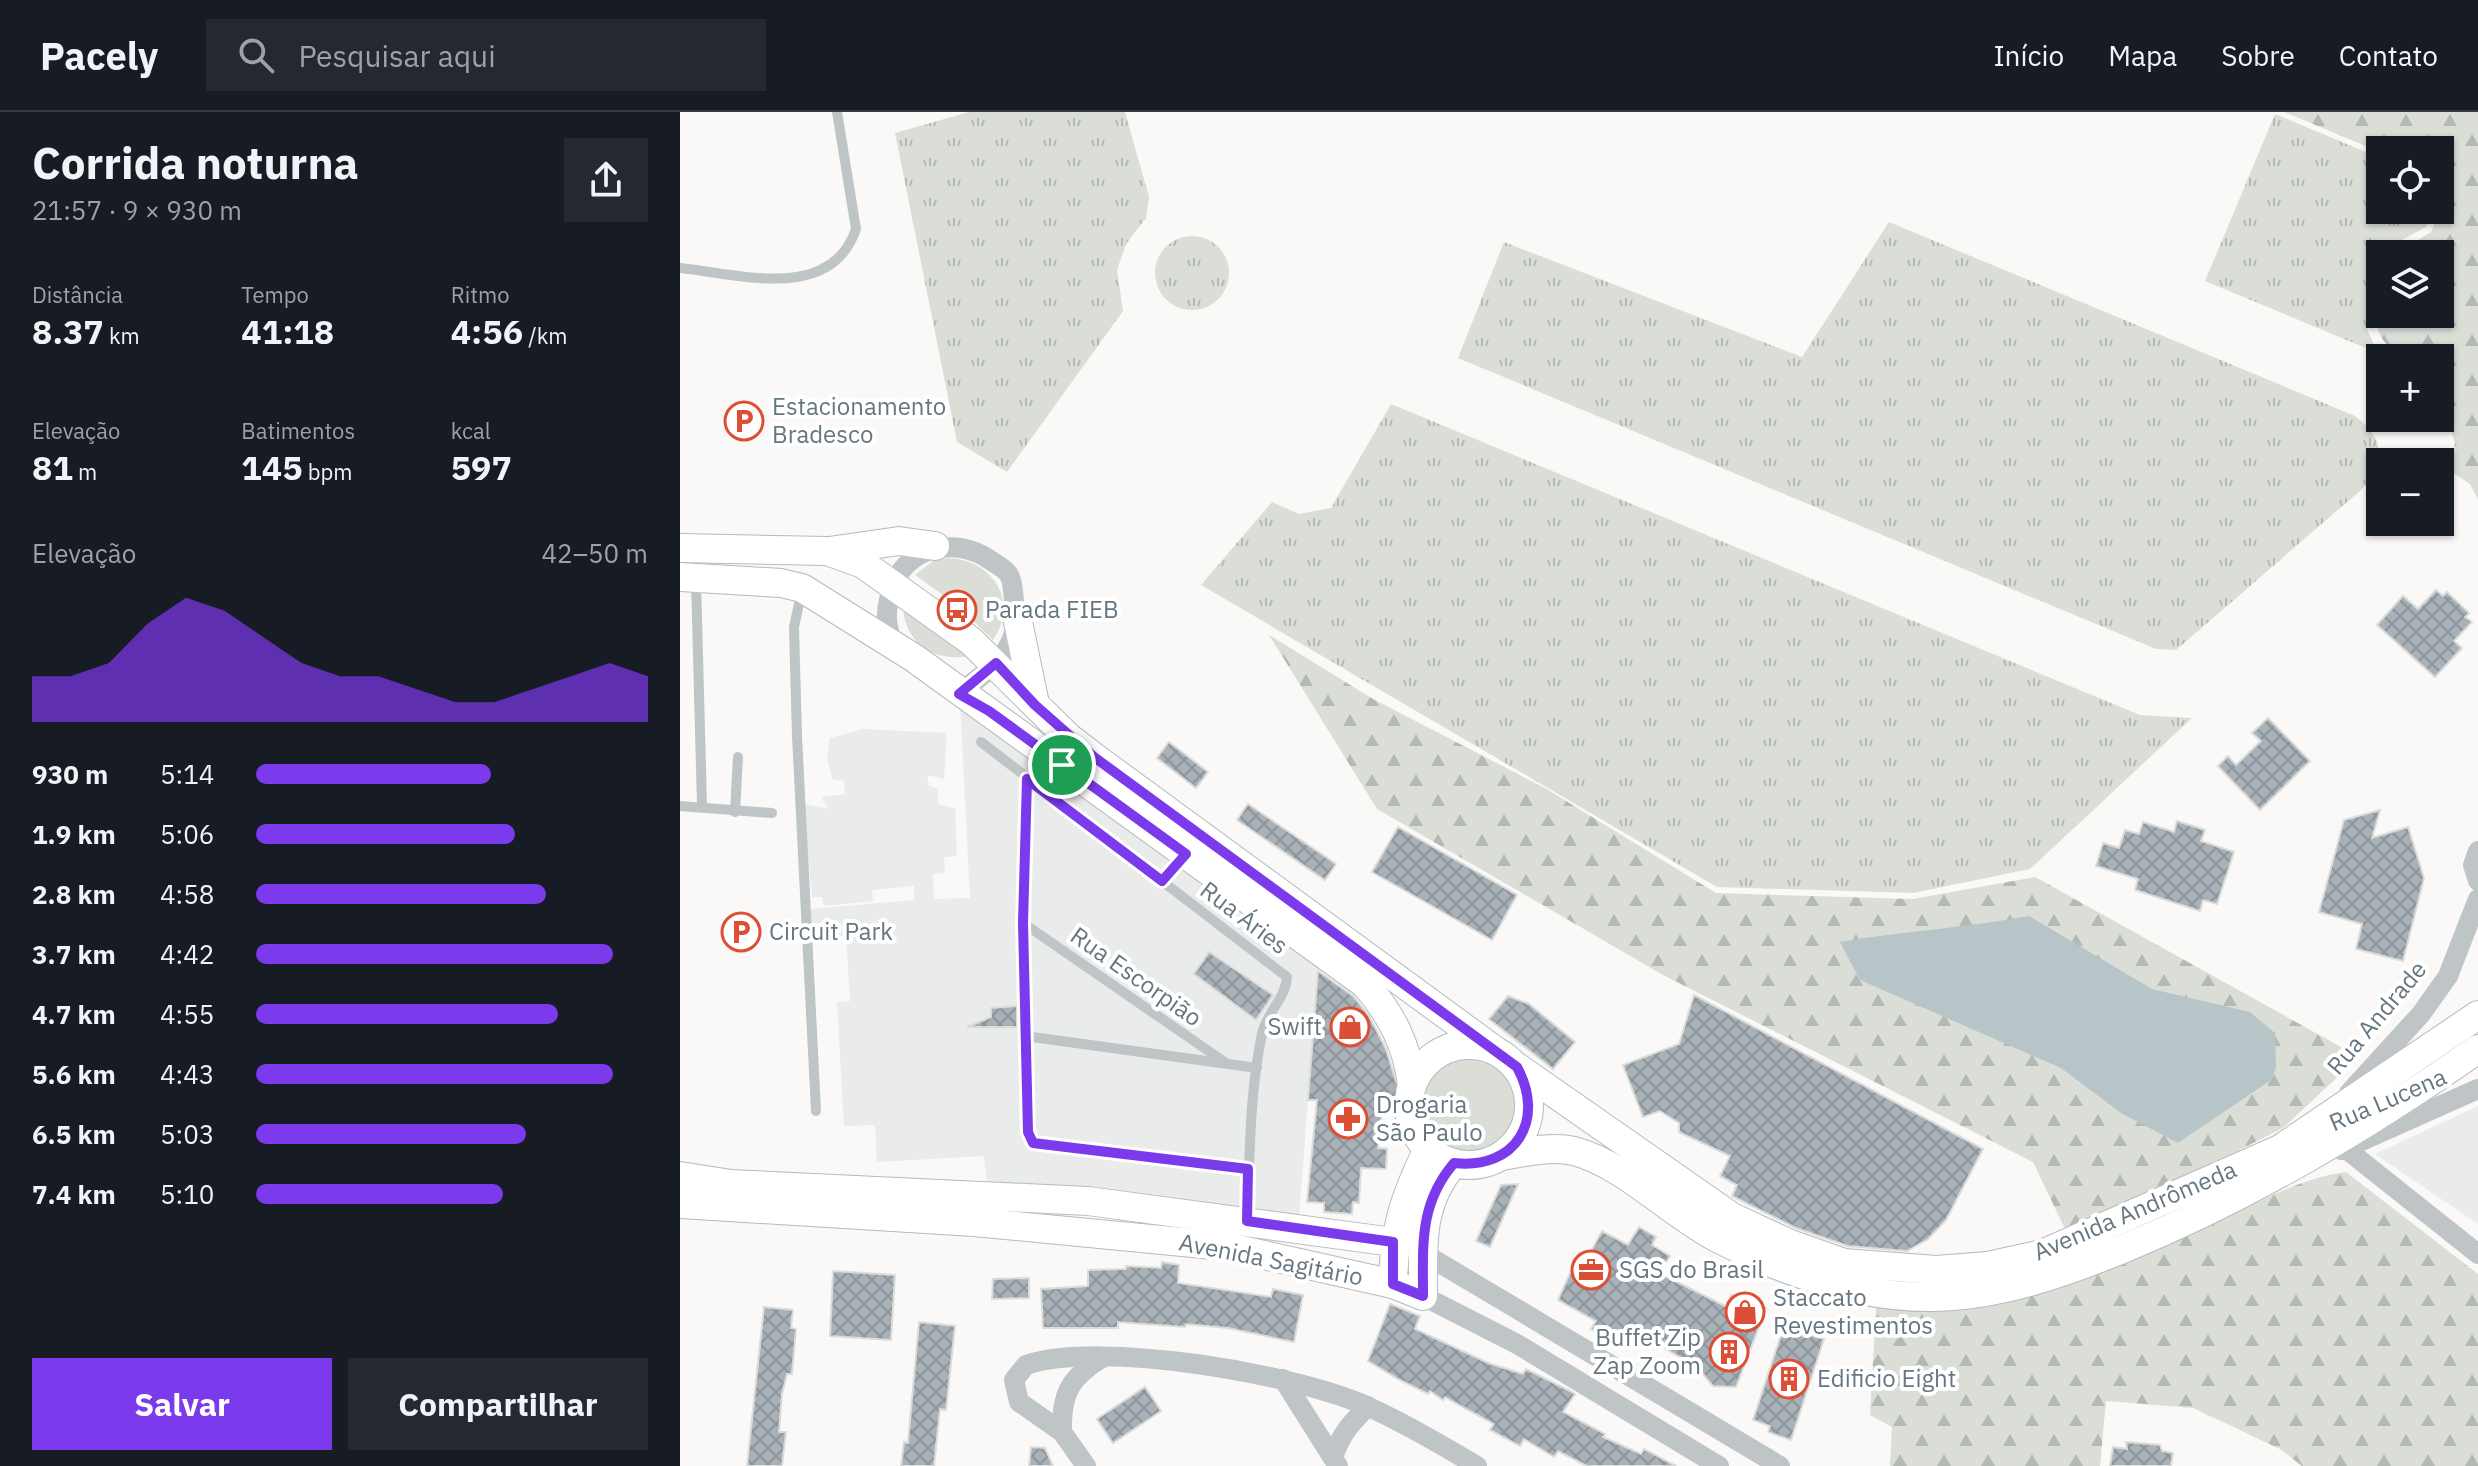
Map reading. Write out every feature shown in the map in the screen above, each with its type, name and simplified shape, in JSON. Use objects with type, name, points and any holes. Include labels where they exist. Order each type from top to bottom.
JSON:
[{"type":"main road","points":[[680,548],[827,551],[899,541],[935,546]]},
{"type":"main road","points":[[688,577],[781,583],[802,588],[895,646],[1365,984],[1391,1014],[1405,1049],[1412,1085],[1409,1112],[1419,1138],[1428,1149],[1454,1163],[1478,1164],[1502,1156],[1517,1142],[1527,1125],[1530,1105],[1527,1085],[1517,1067],[1094,757],[1035,705],[996,663],[893,584],[863,564],[827,551]]},
{"type":"main road","points":[[1017,617],[1035,705]]},
{"type":"main road","name":"Avenida Andrômeda","points":[[1517,1067],[1732,1217],[1790,1244],[1844,1263],[1875,1268],[1936,1270],[1988,1266],[2042,1254],[2280,1149],[2478,1015]]},
{"type":"main road","points":[[1412,1085],[1433,1057],[1448,1048],[1465,1044],[1493,1049]]},
{"type":"main road","name":"Avenida Andrômeda","points":[[1502,1156],[1572,1151],[1615,1171],[1718,1238],[1853,1290],[1933,1297],[1975,1295],[2072,1269],[2221,1206],[2317,1155],[2478,1049]]},
{"type":"main road","points":[[1393,1284],[1393,1242],[1409,1188],[1428,1149]]},
{"type":"main road","points":[[1423,1296],[1425,1210],[1442,1177],[1454,1163]]},
{"type":"main road","name":"Avenida Sagitário","points":[[680,1176],[730,1196],[1224,1246],[1393,1284],[1423,1296]]},
{"type":"main road","name":"Avenida Sagitário","points":[[684,1206],[730,1196],[1088,1201],[1393,1242]]},
{"type":"street","points":[[895,646],[886,617],[893,584],[911,561],[935,546],[962,547],[980,553],[1009,575],[1017,617],[1007,650],[959,694]]},
{"type":"street","points":[[2478,851],[2473,865],[2478,881]]},
{"type":"street","name":"Rua Andrade","points":[[2324,1120],[2421,1014],[2448,976],[2478,899]]},
{"type":"street","name":"Rua Lucena","points":[[2317,1155],[2346,1149],[2478,1089]]},
{"type":"street","points":[[2346,1149],[2478,1254]]},
{"type":"street","points":[[1423,1253],[1780,1466]]},
{"type":"street","name":"Avenida Sagitário","points":[[1423,1296],[1517,1344],[1719,1466]]},
{"type":"street","points":[[1062,1432],[1064,1395],[1071,1380],[1102,1358]]},
{"type":"street","points":[[1086,1466],[1062,1432],[1019,1402],[1014,1380],[1018,1370],[1039,1360],[1142,1358],[1283,1379],[1368,1406],[1477,1466]]},
{"type":"street","points":[[1283,1379],[1336,1462]]},
{"type":"street","points":[[1336,1462],[1339,1440],[1349,1424],[1368,1406]]},
{"type":"lane","points":[[680,268],[790,279],[819,273],[840,259],[850,247],[856,229],[837,112]]},
{"type":"lane","points":[[688,577],[702,806]]},
{"type":"lane","points":[[802,588],[794,627],[816,1111]]},
{"type":"lane","name":"Rua Áries","points":[[981,742],[1287,977],[1284,990],[1263,1030],[1248,1169],[1247,1221]]},
{"type":"lane","points":[[735,812],[738,757]]},
{"type":"lane","points":[[1027,779],[1023,923],[1028,1132],[1033,1143],[1248,1169]]},
{"type":"lane","points":[[680,806],[772,813]]},
{"type":"lane","points":[[1162,881],[1186,854]]},
{"type":"lane","name":"Rua Escorpião","points":[[1023,923],[1226,1063]]},
{"type":"lane","points":[[1025,1036],[1257,1068]]},
{"type":"shaded area","points":[[960,703],[1319,956],[1299,1218],[987,1183],[984,1156],[877,1162],[875,1125],[844,1126],[837,1002],[850,1001],[846,936],[810,937],[811,909],[914,900],[914,886],[872,890],[873,901],[824,906],[822,897],[812,897],[803,804],[828,809],[822,797],[845,794],[844,781],[832,779],[827,757],[830,738],[863,729],[947,733],[944,779],[927,775],[929,786],[938,789],[938,804],[955,808],[957,856],[944,857],[945,873],[933,874],[934,899],[970,898]]},
{"type":"shaded area","points":[[2029,916],[2152,989],[2250,1012],[2275,1033],[2276,1068],[2271,1080],[2178,1143],[2121,1113],[2061,1068],[1860,980],[1840,942]]},
{"type":"shaded area","points":[[2478,1106],[2478,1224],[2375,1154]]},
{"type":"green space","points":[[969,112],[1125,112],[1149,197],[1146,218],[1126,244],[1117,270],[1123,311],[1007,472],[957,442],[895,133]]},
{"type":"green space","points":[[2284,112],[2478,112],[2478,500],[2470,484],[2454,473],[2455,443],[2451,432],[2454,432],[2454,344],[2387,344],[2378,328],[2454,328],[2454,240],[2418,240],[2431,232],[2434,224],[2454,224],[2454,136],[2366,136],[2366,146]]},
{"type":"green space","points":[[2275,114],[2366,152],[2366,224],[2427,224],[2402,240],[2366,240],[2366,328],[2374,344],[2366,344],[2366,348],[2205,281]]},
{"type":"green space","points":[[1889,222],[2355,416],[2366,426],[2366,432],[2373,434],[2378,448],[2366,448],[2366,484],[2361,490],[2176,650],[2156,649],[1458,358],[1504,242],[1802,357]]},
{"type":"green space","points":[[1185,236],[1199,236],[1213,242],[1223,252],[1229,273],[1227,287],[1213,304],[1199,310],[1185,310],[1171,304],[1161,294],[1155,280],[1155,266],[1161,252],[1171,242]]},
{"type":"green space","points":[[1391,404],[2140,715],[2192,718],[2030,869],[1913,893],[1717,887],[1201,585],[1272,502],[1299,514],[1331,508]]},
{"type":"green space","points":[[947,558],[977,566],[997,585],[1004,611],[993,640],[958,606],[915,575],[933,561]]},
{"type":"green space","points":[[903,601],[973,655],[946,657],[923,647],[908,628]]},
{"type":"green space","points":[[1269,635],[1373,699],[1545,788],[1716,893],[1913,899],[2035,877],[2359,1057],[2283,1128],[2089,1226],[2064,1227],[2033,1162],[1663,975],[1377,809]]},
{"type":"green space","points":[[1468,1054],[1488,1058],[1505,1069],[1516,1086],[1520,1106],[1516,1126],[1505,1143],[1488,1154],[1468,1158],[1448,1154],[1431,1143],[1420,1126],[1416,1106],[1420,1086],[1431,1069],[1448,1058]]},
{"type":"green space","points":[[2346,1172],[2478,1274],[2478,1466],[2302,1466],[2280,1449],[2193,1408],[2106,1401],[2100,1466],[1890,1466],[1892,1427],[1870,1415],[1876,1308],[1929,1308],[2031,1290],[2124,1261],[2183,1238],[2283,1191],[2324,1176]]},
{"type":"building","points":[[2436,590],[2443,596],[2447,592],[2469,613],[2465,617],[2472,622],[2454,641],[2462,648],[2435,677],[2377,625],[2403,596],[2418,609]]},
{"type":"building","points":[[2268,718],[2310,761],[2260,810],[2218,766],[2228,756],[2236,765],[2261,741],[2252,733]]},
{"type":"building","points":[[1169,742],[1208,772],[1196,788],[1157,758]]},
{"type":"building","points":[[1248,804],[1336,864],[1325,880],[1237,820]]},
{"type":"building","points":[[2380,810],[2372,838],[2408,827],[2424,878],[2403,961],[2356,949],[2362,924],[2319,912],[2344,820]]},
{"type":"building","points":[[2177,821],[2205,830],[2201,841],[2234,852],[2217,904],[2203,900],[2200,911],[2135,890],[2138,879],[2096,866],[2103,843],[2119,848],[2125,830],[2139,834],[2143,822],[2174,832]]},
{"type":"building","points":[[1398,827],[1517,895],[1492,940],[1372,872]]},
{"type":"building","points":[[1209,952],[1273,995],[1256,1020],[1194,974]]},
{"type":"building","points":[[1318,971],[1353,996],[1369,1016],[1386,1049],[1401,1098],[1399,1103],[1383,1102],[1378,1148],[1387,1149],[1386,1169],[1361,1168],[1359,1203],[1353,1202],[1352,1214],[1324,1212],[1324,1203],[1307,1202],[1317,1100],[1308,1100]]},
{"type":"building","points":[[1694,995],[1983,1149],[1946,1220],[1928,1239],[1907,1251],[1848,1246],[1796,1228],[1732,1196],[1737,1185],[1720,1176],[1730,1156],[1679,1132],[1679,1123],[1660,1111],[1643,1117],[1623,1065],[1679,1044]]},
{"type":"building","points":[[1508,996],[1529,1004],[1575,1042],[1553,1069],[1489,1019]]},
{"type":"building","points":[[1017,1006],[1017,1027],[967,1027],[991,1017],[991,1008]]},
{"type":"building","points":[[1518,1184],[1490,1247],[1476,1241],[1501,1185]]},
{"type":"building","points":[[1639,1227],[1656,1237],[1652,1245],[1670,1256],[1659,1273],[1727,1307],[1731,1295],[1766,1308],[1736,1387],[1713,1386],[1697,1367],[1626,1326],[1615,1344],[1591,1329],[1596,1321],[1558,1300],[1579,1253],[1588,1257],[1602,1231],[1628,1245]]},
{"type":"building","points":[[1162,1262],[1179,1265],[1178,1283],[1271,1297],[1273,1289],[1303,1295],[1294,1342],[1228,1328],[1186,1324],[1185,1327],[1118,1322],[1118,1328],[1043,1328],[1041,1289],[1088,1286],[1088,1270],[1126,1269],[1126,1266],[1161,1268]]},
{"type":"building","points":[[833,1271],[895,1275],[891,1340],[830,1336]]},
{"type":"building","points":[[1029,1278],[1029,1298],[992,1299],[993,1279]]},
{"type":"building","points":[[1390,1304],[1420,1316],[1415,1329],[1488,1363],[1523,1374],[1526,1369],[1570,1391],[1575,1394],[1563,1412],[1605,1434],[1603,1437],[1641,1454],[1644,1449],[1676,1466],[1587,1466],[1558,1451],[1554,1457],[1524,1439],[1520,1446],[1490,1430],[1494,1424],[1445,1397],[1443,1400],[1430,1391],[1428,1394],[1400,1380],[1368,1361]]},
{"type":"building","points":[[764,1307],[793,1310],[791,1328],[796,1329],[792,1374],[787,1374],[782,1394],[779,1432],[786,1432],[782,1466],[747,1466]]},
{"type":"building","points":[[919,1322],[955,1326],[946,1410],[940,1409],[934,1466],[901,1466],[904,1442],[908,1443]]},
{"type":"building","name":"Edificio Eight","points":[[1784,1326],[1824,1339],[1791,1440],[1768,1432],[1770,1426],[1753,1420]]},
{"type":"building","points":[[1145,1387],[1161,1411],[1113,1443],[1097,1419]]},
{"type":"building","points":[[2126,1442],[2160,1445],[2162,1451],[2173,1453],[2171,1466],[2110,1466],[2113,1447],[2127,1449]]},
{"type":"building","points":[[1031,1447],[1045,1448],[1053,1466],[1029,1466]]},
{"type":"place","name":"Estacionamento Bradesco","points":[[744,421]]},
{"type":"place","name":"Parada FIEB","points":[[957,610]]},
{"type":"place","name":"Circuit Park","points":[[741,932]]},
{"type":"place","name":"Swift","points":[[1350,1027]]},
{"type":"place","name":"Drogaria São Paulo","points":[[1348,1119]]},
{"type":"place","name":"SGS do Brasil","points":[[1591,1270]]},
{"type":"place","name":"Staccato Revestimentos","points":[[1745,1312]]},
{"type":"place","name":"Buffet Zip Zap Zoom","points":[[1729,1352]]},
{"type":"place","name":"Edificio Eight","points":[[1789,1379]]},
{"type":"route","points":[[996,663],[1068,737],[1517,1067],[1527,1085],[1530,1105],[1527,1125],[1517,1142],[1502,1156],[1470,1165],[1454,1163],[1442,1177],[1425,1210],[1422,1229],[1423,1296],[1393,1284],[1393,1242],[1247,1221],[1248,1169],[1033,1143],[1028,1132],[1023,923],[1027,779],[1162,881],[1186,854],[1062,765],[989,711],[959,694],[996,663]]}]
